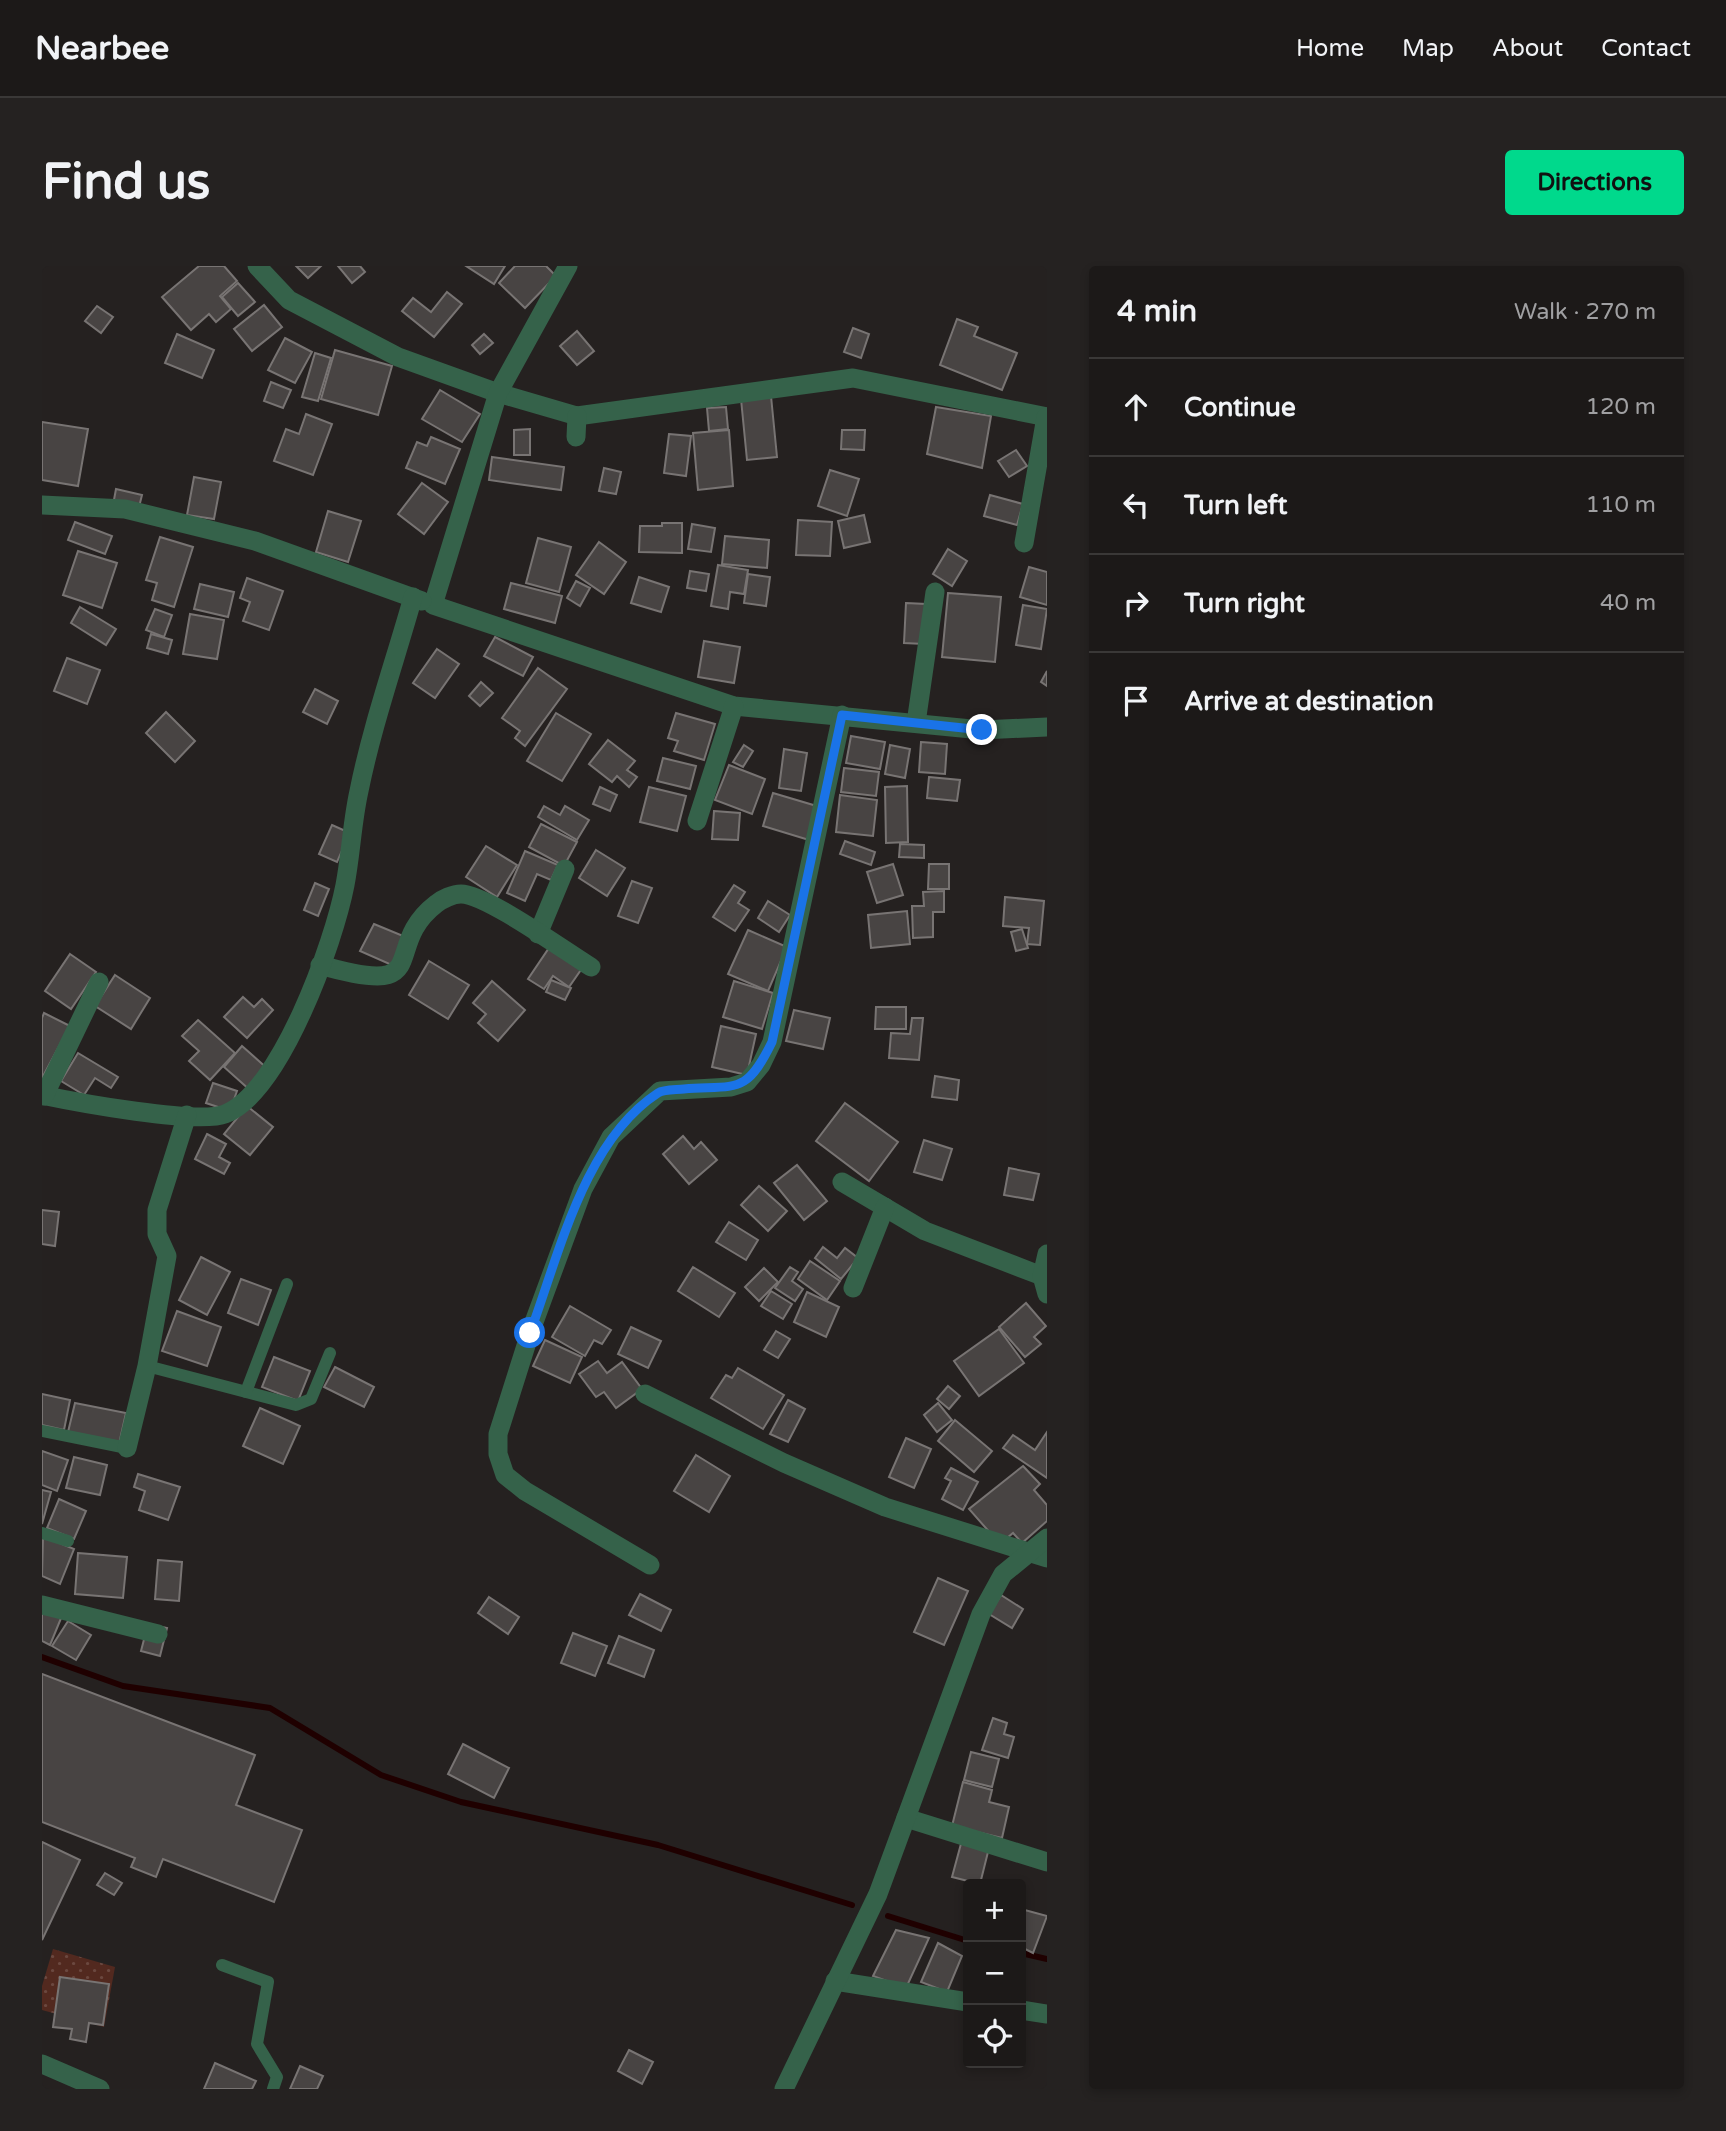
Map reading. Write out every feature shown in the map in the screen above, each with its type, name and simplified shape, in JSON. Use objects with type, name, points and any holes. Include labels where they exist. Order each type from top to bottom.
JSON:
[{"type":"street","points":[[257,266],[289,300],[398,357],[498,393],[577,416],[853,378],[1047,417],[1024,543]]},
{"type":"street","points":[[433,605],[498,393],[568,266]]},
{"type":"street","points":[[576,437],[577,416]]},
{"type":"street","points":[[42,505],[138,512],[254,541],[433,605],[734,706],[982,730],[1047,727]]},
{"type":"street","points":[[916,723],[935,592]]},
{"type":"street","points":[[99,982],[43,1095],[87,1104],[187,1115],[224,1115],[243,1104],[257,1088],[280,1059],[320,965],[344,888],[359,790],[413,597]]},
{"type":"street","points":[[697,821],[734,706]]},
{"type":"street","points":[[650,1565],[525,1491],[505,1475],[498,1454],[498,1434],[530,1333],[583,1189],[611,1137],[660,1091],[731,1087],[747,1082],[761,1065],[772,1042],[842,715]]},
{"type":"street","points":[[538,934],[565,869]]},
{"type":"street","points":[[320,965],[360,977],[384,977],[397,971],[405,962],[421,916],[442,899],[460,894],[481,899],[591,967]]},
{"type":"street","points":[[127,1448],[147,1366],[167,1256],[157,1234],[157,1210],[187,1115]]},
{"type":"street","points":[[842,1182],[925,1231],[1044,1285],[1047,1254]]},
{"type":"street","points":[[853,1289],[885,1208]]},
{"type":"street","points":[[645,1394],[784,1463],[885,1507],[1047,1558]]},
{"type":"street","points":[[784,2089],[878,1894],[981,1614],[1003,1574],[1047,1538]]},
{"type":"street","points":[[42,1605],[158,1634]]},
{"type":"street","points":[[906,1818],[1047,1862]]},
{"type":"street","points":[[835,1981],[963,2001]]},
{"type":"street","points":[[1026,2011],[1047,2014]]},
{"type":"street","points":[[42,2064],[100,2089]]},
{"type":"lane","points":[[246,1392],[287,1284]]},
{"type":"lane","points":[[147,1366],[296,1405],[303,1404],[314,1392],[330,1353]]},
{"type":"lane","points":[[42,1431],[127,1448]]},
{"type":"lane","points":[[42,1532],[68,1541]]},
{"type":"lane","points":[[222,1965],[268,1982],[257,2044],[277,2077],[273,2089]]},
{"type":"shaded area","points":[[53,1949],[115,1967],[104,2027],[42,2010],[42,1986]]},
{"type":"building","points":[[199,266],[224,266],[237,281],[220,296],[231,309],[216,322],[209,314],[191,330],[162,297]]},
{"type":"building","points":[[296,266],[321,266],[308,278]]},
{"type":"building","points":[[338,266],[360,266],[365,272],[352,283]]},
{"type":"building","points":[[466,266],[505,266],[494,284]]},
{"type":"building","points":[[515,266],[546,266],[556,276],[525,308],[499,283]]},
{"type":"building","points":[[238,283],[255,302],[238,316],[222,297]]},
{"type":"building","points":[[447,292],[462,304],[434,337],[402,311],[413,298],[431,312]]},
{"type":"building","points":[[264,305],[282,327],[252,351],[234,329]]},
{"type":"building","points":[[97,306],[113,317],[101,333],[85,321]]},
{"type":"building","points":[[957,319],[978,327],[974,336],[1017,353],[1002,390],[940,365]]},
{"type":"building","points":[[853,328],[869,334],[861,358],[844,352]]},
{"type":"building","points":[[577,331],[594,351],[577,365],[560,346]]},
{"type":"building","points":[[177,334],[214,350],[202,378],[165,363]]},
{"type":"building","points":[[484,334],[493,343],[480,354],[472,345]]},
{"type":"building","points":[[285,338],[312,352],[295,383],[268,370]]},
{"type":"building","points":[[335,350],[392,366],[378,415],[321,399]]},
{"type":"building","points":[[315,353],[331,358],[318,401],[302,397]]},
{"type":"building","points":[[271,382],[291,390],[283,408],[264,401]]},
{"type":"building","points":[[440,390],[480,414],[462,442],[422,419]]},
{"type":"building","points":[[771,396],[777,457],[747,460],[741,399]]},
{"type":"building","points":[[726,407],[728,429],[709,431],[707,408]]},
{"type":"building","points":[[936,407],[991,416],[982,468],[927,454]]},
{"type":"building","points":[[306,414],[332,424],[313,475],[274,461],[286,429],[299,434]]},
{"type":"building","points":[[42,422],[88,429],[78,486],[42,480]]},
{"type":"building","points":[[530,429],[530,455],[514,455],[514,430]]},
{"type":"building","points":[[729,430],[733,486],[698,490],[693,433]]},
{"type":"building","points":[[842,430],[865,430],[864,450],[841,449]]},
{"type":"building","points":[[669,434],[691,436],[686,476],[664,473]]},
{"type":"building","points":[[431,437],[460,449],[445,484],[406,468],[417,442],[427,446]]},
{"type":"building","points":[[1016,450],[1027,466],[1009,477],[998,461]]},
{"type":"building","points":[[492,457],[564,467],[561,490],[489,480]]},
{"type":"building","points":[[604,468],[621,472],[616,494],[599,491]]},
{"type":"building","points":[[830,470],[859,479],[847,516],[818,506]]},
{"type":"building","points":[[194,477],[221,482],[214,519],[187,515]]},
{"type":"building","points":[[422,483],[448,502],[424,534],[398,514]]},
{"type":"building","points":[[116,489],[142,495],[138,511],[113,505]]},
{"type":"building","points":[[990,495],[1023,504],[1017,525],[984,516]]},
{"type":"building","points":[[328,511],[361,521],[348,562],[316,552]]},
{"type":"building","points":[[864,515],[870,542],[844,548],[838,521]]},
{"type":"building","points":[[798,520],[832,522],[830,556],[796,555]]},
{"type":"building","points":[[75,522],[112,536],[105,554],[68,540]]},
{"type":"building","points":[[662,523],[682,523],[682,553],[639,552],[640,526],[662,526]]},
{"type":"building","points":[[692,524],[715,528],[711,552],[688,549]]},
{"type":"building","points":[[725,536],[769,540],[767,568],[722,564]]},
{"type":"building","points":[[160,537],[193,547],[174,607],[152,600],[157,583],[146,580]]},
{"type":"building","points":[[538,538],[571,547],[559,592],[526,583]]},
{"type":"building","points":[[599,542],[626,562],[604,594],[576,575]]},
{"type":"building","points":[[948,549],[967,561],[952,586],[933,574]]},
{"type":"building","points":[[78,551],[117,563],[102,608],[63,595]]},
{"type":"building","points":[[718,565],[748,570],[744,594],[730,592],[728,609],[711,606]]},
{"type":"building","points":[[1029,567],[1047,572],[1047,605],[1020,597]]},
{"type":"building","points":[[690,571],[709,574],[706,591],[687,588]]},
{"type":"building","points":[[748,574],[770,577],[766,606],[744,603]]},
{"type":"building","points":[[639,577],[669,587],[661,612],[631,603]]},
{"type":"building","points":[[247,578],[283,591],[269,630],[243,621],[250,602],[240,598]]},
{"type":"building","points":[[576,581],[590,588],[580,606],[567,598]]},
{"type":"building","points":[[511,583],[562,596],[555,623],[504,609]]},
{"type":"building","points":[[200,584],[234,592],[228,617],[194,609]]},
{"type":"building","points":[[948,593],[1001,597],[995,662],[942,657]]},
{"type":"building","points":[[906,603],[926,604],[924,644],[904,643]]},
{"type":"building","points":[[1023,605],[1047,609],[1041,649],[1016,645]]},
{"type":"building","points":[[80,607],[116,629],[106,645],[71,623]]},
{"type":"building","points":[[155,609],[172,615],[164,637],[146,630]]},
{"type":"building","points":[[190,614],[224,620],[217,659],[183,654]]},
{"type":"building","points":[[151,634],[172,640],[168,654],[147,648]]},
{"type":"building","points":[[495,637],[533,657],[523,676],[484,656]]},
{"type":"building","points":[[704,641],[740,647],[734,683],[698,677]]},
{"type":"building","points":[[437,649],[459,664],[435,698],[413,683]]},
{"type":"building","points":[[67,658],[100,670],[87,704],[54,691]]},
{"type":"building","points":[[538,668],[567,689],[525,746],[515,738],[520,731],[502,718]]},
{"type":"building","points":[[1047,671],[1047,686],[1041,682]]},
{"type":"building","points":[[481,682],[493,693],[480,706],[469,696]]},
{"type":"building","points":[[315,689],[338,701],[327,724],[303,712]]},
{"type":"building","points":[[166,712],[195,741],[175,762],[146,733]]},
{"type":"building","points":[[556,713],[591,734],[562,781],[527,761]]},
{"type":"building","points":[[676,713],[715,724],[704,760],[674,751],[678,741],[668,738]]},
{"type":"building","points":[[851,736],[885,742],[880,769],[846,763]]},
{"type":"building","points":[[608,740],[635,761],[627,770],[637,777],[629,787],[617,776],[612,782],[589,764]]},
{"type":"building","points":[[921,742],[947,744],[945,774],[919,772]]},
{"type":"building","points":[[744,745],[753,751],[743,767],[733,762]]},
{"type":"building","points":[[890,745],[910,749],[905,778],[885,774]]},
{"type":"building","points":[[784,749],[807,753],[801,791],[779,788]]},
{"type":"building","points":[[663,758],[696,766],[690,789],[657,781]]},
{"type":"building","points":[[729,765],[765,779],[752,814],[715,800]]},
{"type":"building","points":[[844,768],[879,772],[876,796],[841,792]]},
{"type":"building","points":[[929,777],[960,780],[957,801],[927,798]]},
{"type":"building","points":[[907,786],[908,842],[886,843],[885,787]]},
{"type":"building","points":[[600,787],[617,795],[610,811],[593,804]]},
{"type":"building","points":[[649,787],[686,796],[677,831],[640,822]]},
{"type":"building","points":[[773,793],[820,807],[809,840],[763,826]]},
{"type":"building","points":[[840,795],[877,800],[873,836],[836,832]]},
{"type":"building","points":[[544,806],[560,815],[565,806],[589,820],[577,840],[538,817]]},
{"type":"building","points":[[714,811],[740,813],[738,840],[712,839]]},
{"type":"building","points":[[541,824],[577,842],[564,866],[529,847]]},
{"type":"building","points":[[332,825],[350,833],[337,862],[319,854]]},
{"type":"building","points":[[845,841],[875,852],[871,865],[840,854]]},
{"type":"building","points":[[900,844],[924,845],[924,858],[899,857]]},
{"type":"building","points":[[486,846],[517,865],[497,897],[466,877]]},
{"type":"building","points":[[596,850],[625,868],[607,896],[579,878]]},
{"type":"building","points":[[525,851],[558,865],[551,880],[537,874],[525,901],[507,893]]},
{"type":"building","points":[[893,864],[903,895],[877,903],[867,872]]},
{"type":"building","points":[[929,864],[949,864],[949,889],[928,889]]},
{"type":"building","points":[[632,881],[652,888],[638,923],[618,916]]},
{"type":"building","points":[[315,883],[329,889],[318,916],[304,910]]},
{"type":"building","points":[[734,885],[745,892],[738,903],[749,910],[735,931],[713,917]]},
{"type":"building","points":[[944,891],[944,912],[933,912],[933,937],[913,938],[912,906],[924,906],[923,892]]},
{"type":"building","points":[[1005,897],[1044,901],[1040,945],[1027,944],[1029,928],[1003,926]]},
{"type":"building","points":[[768,901],[790,915],[779,932],[758,918]]},
{"type":"building","points":[[907,911],[910,944],[871,948],[868,915]]},
{"type":"building","points":[[374,924],[408,938],[394,966],[360,951]]},
{"type":"building","points":[[1022,929],[1028,948],[1016,951],[1011,932]]},
{"type":"building","points":[[748,930],[787,947],[768,991],[728,974]]},
{"type":"building","points":[[553,942],[585,964],[569,987],[553,976],[544,989],[528,979]]},
{"type":"building","points":[[70,954],[96,972],[71,1009],[45,991]]},
{"type":"building","points":[[429,961],[469,985],[448,1019],[409,995]]},
{"type":"building","points":[[115,975],[150,998],[131,1029],[95,1006]]},
{"type":"building","points":[[551,980],[571,988],[565,1000],[546,992]]},
{"type":"building","points":[[492,981],[525,1010],[498,1041],[478,1023],[486,1014],[473,1003]]},
{"type":"building","points":[[734,981],[773,993],[762,1029],[723,1017]]},
{"type":"building","points":[[243,997],[254,1007],[262,999],[273,1010],[247,1038],[224,1017]]},
{"type":"building","points":[[876,1007],[906,1007],[906,1029],[875,1029]]},
{"type":"building","points":[[794,1010],[830,1018],[823,1049],[786,1041]]},
{"type":"building","points":[[44,1013],[70,1026],[42,1078],[42,1018]]},
{"type":"building","points":[[912,1018],[923,1018],[919,1060],[889,1058],[891,1033],[910,1034]]},
{"type":"building","points":[[198,1020],[235,1053],[210,1080],[189,1061],[199,1051],[182,1036]]},
{"type":"building","points":[[721,1026],[756,1034],[747,1075],[712,1067]]},
{"type":"building","points":[[242,1046],[269,1070],[251,1091],[224,1067]]},
{"type":"building","points":[[78,1053],[118,1077],[111,1088],[95,1078],[84,1095],[61,1081]]},
{"type":"building","points":[[935,1076],[959,1080],[957,1100],[932,1097]]},
{"type":"building","points":[[213,1083],[237,1091],[230,1111],[206,1103]]},
{"type":"building","points":[[845,1103],[898,1142],[869,1181],[816,1141]]},
{"type":"building","points":[[247,1106],[273,1127],[250,1155],[224,1134]]},
{"type":"building","points":[[207,1134],[226,1144],[219,1157],[230,1163],[224,1174],[195,1159]]},
{"type":"building","points":[[683,1136],[694,1149],[701,1142],[717,1160],[689,1184],[663,1154]]},
{"type":"building","points":[[924,1140],[952,1149],[942,1180],[914,1172]]},
{"type":"building","points":[[797,1165],[827,1201],[804,1220],[774,1183]]},
{"type":"building","points":[[1009,1168],[1039,1174],[1033,1200],[1004,1195]]},
{"type":"building","points":[[759,1186],[787,1211],[768,1231],[741,1205]]},
{"type":"building","points":[[42,1210],[59,1212],[55,1246],[42,1244]]},
{"type":"building","points":[[729,1222],[758,1240],[746,1260],[716,1242]]},
{"type":"building","points":[[823,1247],[837,1258],[845,1248],[858,1258],[841,1279],[815,1258]]},
{"type":"building","points":[[201,1257],[230,1272],[207,1315],[179,1300]]},
{"type":"building","points":[[810,1261],[840,1281],[827,1300],[798,1279]]},
{"type":"building","points":[[693,1267],[735,1293],[719,1317],[678,1291]]},
{"type":"building","points":[[790,1267],[798,1272],[792,1281],[803,1289],[795,1301],[775,1288]]},
{"type":"building","points":[[764,1268],[778,1282],[759,1301],[745,1287]]},
{"type":"building","points":[[241,1279],[271,1290],[258,1325],[228,1313]]},
{"type":"building","points":[[771,1291],[792,1304],[783,1319],[761,1306]]},
{"type":"building","points":[[807,1292],[839,1307],[826,1337],[794,1322]]},
{"type":"building","points":[[1026,1303],[1046,1326],[1034,1337],[1041,1344],[1025,1357],[999,1327]]},
{"type":"building","points":[[570,1306],[611,1330],[602,1344],[594,1340],[585,1356],[552,1337]]},
{"type":"building","points":[[177,1311],[221,1327],[207,1366],[162,1351]]},
{"type":"building","points":[[631,1327],[661,1341],[648,1368],[618,1354]]},
{"type":"building","points":[[999,1329],[1024,1363],[979,1396],[954,1361]]},
{"type":"building","points":[[776,1331],[790,1339],[778,1358],[764,1350]]},
{"type":"building","points":[[545,1340],[582,1357],[570,1383],[533,1366]]},
{"type":"building","points":[[274,1357],[310,1371],[298,1401],[262,1387]]},
{"type":"building","points":[[598,1361],[607,1373],[622,1362],[642,1389],[616,1408],[604,1392],[596,1397],[579,1374]]},
{"type":"building","points":[[335,1367],[374,1387],[364,1407],[324,1387]]},
{"type":"building","points":[[738,1368],[784,1395],[763,1429],[711,1398],[726,1375],[732,1378]]},
{"type":"building","points":[[948,1386],[960,1396],[949,1409],[937,1399]]},
{"type":"building","points":[[42,1394],[70,1400],[64,1430],[42,1425]]},
{"type":"building","points":[[788,1400],[805,1409],[788,1442],[770,1434]]},
{"type":"building","points":[[75,1403],[126,1413],[119,1444],[68,1432]]},
{"type":"building","points":[[938,1403],[952,1420],[937,1432],[924,1415]]},
{"type":"building","points":[[260,1408],[300,1426],[283,1464],[243,1446]]},
{"type":"building","points":[[955,1420],[992,1451],[974,1472],[938,1441]]},
{"type":"building","points":[[1047,1432],[1047,1478],[1003,1448],[1013,1435],[1035,1450]]},
{"type":"building","points":[[906,1438],[931,1449],[914,1488],[889,1477]]},
{"type":"building","points":[[42,1451],[68,1460],[57,1491],[42,1485]]},
{"type":"building","points":[[696,1455],[730,1476],[709,1512],[674,1491]]},
{"type":"building","points":[[74,1457],[107,1465],[100,1495],[66,1488]]},
{"type":"building","points":[[1023,1466],[1040,1484],[1034,1490],[1047,1505],[1047,1521],[1022,1543],[1013,1533],[1000,1544],[969,1509]]},
{"type":"building","points":[[951,1468],[978,1482],[963,1510],[942,1499],[951,1481],[945,1478]]},
{"type":"building","points":[[138,1474],[180,1487],[168,1520],[139,1510],[145,1491],[134,1487]]},
{"type":"building","points":[[42,1490],[51,1492],[42,1524]]},
{"type":"building","points":[[59,1499],[86,1511],[74,1539],[47,1528]]},
{"type":"building","points":[[43,1536],[74,1549],[60,1584],[42,1576]]},
{"type":"building","points":[[78,1553],[127,1557],[123,1598],[75,1594]]},
{"type":"building","points":[[158,1560],[182,1562],[179,1601],[155,1599]]},
{"type":"building","points":[[938,1578],[968,1591],[944,1645],[914,1632]]},
{"type":"building","points":[[640,1594],[671,1610],[661,1631],[629,1615]]},
{"type":"building","points":[[1001,1595],[1023,1609],[1012,1628],[989,1614]]},
{"type":"building","points":[[489,1597],[519,1617],[508,1634],[478,1613]]},
{"type":"building","points":[[42,1602],[64,1611],[50,1645],[42,1641]]},
{"type":"building","points":[[68,1621],[91,1635],[76,1660],[52,1646]]},
{"type":"building","points":[[148,1624],[167,1628],[160,1656],[141,1651]]},
{"type":"building","points":[[573,1633],[607,1646],[595,1676],[561,1663]]},
{"type":"building","points":[[619,1636],[654,1650],[644,1677],[608,1663]]},
{"type":"building","points":[[42,1674],[255,1755],[236,1805],[302,1830],[274,1902],[163,1859],[156,1877],[131,1867],[135,1858],[42,1822]]},
{"type":"building","points":[[993,1718],[1007,1723],[1004,1734],[1014,1737],[1008,1758],[982,1750]]},
{"type":"building","points":[[463,1744],[509,1768],[494,1798],[448,1774]]},
{"type":"building","points":[[971,1752],[999,1759],[992,1787],[964,1780]]},
{"type":"building","points":[[963,1782],[992,1790],[989,1802],[1009,1807],[1002,1838],[952,1826]]},
{"type":"building","points":[[962,1840],[989,1848],[981,1879],[952,1877]]},
{"type":"building","points":[[42,1842],[80,1860],[42,1940]]},
{"type":"building","points":[[105,1873],[122,1883],[114,1895],[97,1885]]},
{"type":"building","points":[[1026,1910],[1047,1916],[1033,1953],[1026,1950]]},
{"type":"building","points":[[896,1930],[929,1938],[906,1988],[873,1976]]},
{"type":"building","points":[[938,1943],[962,1956],[947,1992],[921,1982]]},
{"type":"building","points":[[60,1977],[109,1984],[103,2025],[89,2023],[86,2042],[70,2039],[72,2029],[53,2027]]},
{"type":"building","points":[[629,2050],[653,2062],[642,2084],[618,2071]]},
{"type":"building","points":[[215,2063],[256,2081],[252,2089],[204,2089]]},
{"type":"building","points":[[300,2066],[323,2076],[317,2089],[290,2089]]},
{"type":"waterway","points":[[42,1657],[123,1686],[270,1708],[381,1775],[461,1802],[658,1845],[852,1905]]},
{"type":"waterway","points":[[888,1916],[963,1939]]},
{"type":"waterway","points":[[1026,1954],[1047,1959]]},
{"type":"route","points":[[530,1333],[583,1189],[611,1137],[660,1091],[731,1087],[747,1082],[761,1065],[772,1042],[799,926],[842,715],[982,730]]}]
